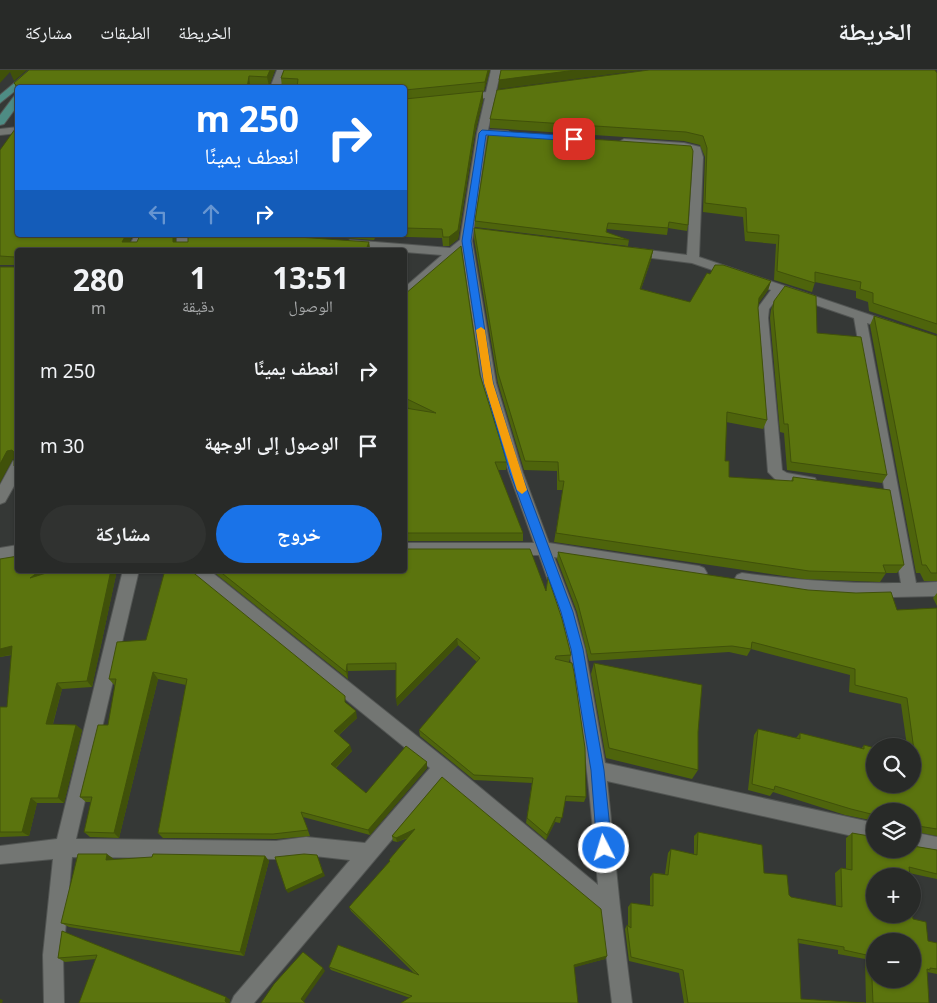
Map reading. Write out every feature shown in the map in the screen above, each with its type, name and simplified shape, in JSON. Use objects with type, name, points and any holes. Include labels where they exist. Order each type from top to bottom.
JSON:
[{"type":"main road","points":[[19,85],[36,70]]},
{"type":"main road","points":[[24,85],[28,78]]},
{"type":"main road","points":[[0,99],[15,88]]},
{"type":"main road","points":[[0,122],[15,101]]},
{"type":"street","points":[[275,85],[282,70]]},
{"type":"street","points":[[496,70],[482,133],[470,236],[488,383],[516,473],[567,612],[577,649],[598,770],[610,907],[622,1003]]},
{"type":"street","points":[[455,98],[529,90]]},
{"type":"street","points":[[0,132],[15,130]]},
{"type":"street","points":[[482,133],[521,135]]},
{"type":"street","points":[[617,141],[684,146],[696,149],[698,157],[693,259]]},
{"type":"street","points":[[407,290],[470,236]]},
{"type":"street","points":[[336,243],[400,248]]},
{"type":"street","points":[[407,249],[451,252]]},
{"type":"street","points":[[625,251],[693,259],[903,330]]},
{"type":"street","points":[[778,288],[763,309],[762,318],[775,472],[778,477],[826,484]]},
{"type":"street","points":[[860,316],[886,492],[910,590]]},
{"type":"street","points":[[0,498],[15,470]]},
{"type":"street","points":[[407,549],[544,549],[711,575]]},
{"type":"street","points":[[0,554],[15,552]]},
{"type":"street","points":[[54,1003],[53,955],[64,848],[130,573]]},
{"type":"street","points":[[202,573],[442,767],[610,907]]},
{"type":"street","points":[[731,578],[804,588],[851,591],[937,589]]},
{"type":"street","points":[[242,1003],[442,767]]},
{"type":"street","points":[[598,770],[866,830]]},
{"type":"street","points":[[921,843],[937,846]]},
{"type":"street","points":[[0,855],[64,848],[276,850],[306,846],[369,853]]},
{"type":"building","points":[[29,70],[270,70],[267,77],[249,76],[248,85],[16,85],[14,83]]},
{"type":"building","points":[[284,70],[488,70],[485,82],[407,90],[407,85],[297,85],[298,79],[281,78]]},
{"type":"building","points":[[501,70],[576,70],[499,80]]},
{"type":"building","points":[[649,70],[935,70],[937,73],[937,324],[873,303],[873,293],[860,289],[861,282],[815,272],[815,283],[777,271],[779,235],[747,232],[746,208],[705,203],[707,148],[703,136],[686,132],[490,119],[497,90]]},
{"type":"building","points":[[483,91],[475,124],[458,230],[449,237],[443,237],[442,229],[407,228],[407,99]]},
{"type":"building","points":[[15,129],[15,237],[125,237],[122,242],[137,242],[139,237],[173,237],[173,242],[188,242],[188,237],[298,237],[369,242],[367,248],[15,248],[15,257],[0,256],[0,150]]},
{"type":"building","points":[[489,132],[691,146],[693,151],[688,225],[669,222],[668,228],[608,223],[606,232],[629,240],[475,221]]},
{"type":"building","points":[[474,228],[653,250],[640,289],[690,302],[707,273],[710,274],[715,265],[723,265],[771,281],[759,298],[758,308],[767,420],[727,412],[725,461],[729,461],[729,477],[793,481],[793,477],[890,490],[904,565],[883,565],[886,573],[809,571],[556,533],[564,481],[559,481],[558,462],[525,461],[498,373]]},
{"type":"building","points":[[461,246],[480,375],[507,462],[495,462],[523,533],[407,533],[407,408],[436,413],[407,399],[407,292]]},
{"type":"building","points":[[0,267],[15,267],[15,466],[14,452],[12,450],[7,451],[0,464]]},
{"type":"building","points":[[785,286],[816,296],[817,333],[861,337],[887,475],[791,462],[788,424],[784,424],[773,309],[774,301]]},
{"type":"building","points":[[874,316],[937,336],[937,573],[931,573],[926,565],[922,565]]},
{"type":"building","points":[[407,549],[530,549],[546,591],[548,577],[562,619],[571,655],[556,656],[555,659],[572,663],[585,748],[586,797],[566,796],[562,818],[556,817],[547,835],[527,818],[533,778],[474,775],[419,730],[480,658],[457,638],[396,699],[396,663],[347,664],[346,672],[222,573],[407,573]]},
{"type":"building","points":[[558,552],[808,590],[856,593],[891,592],[897,610],[937,608],[937,829],[921,826],[921,803],[866,803],[866,813],[775,786],[774,790],[752,784],[758,729],[800,739],[800,733],[864,749],[864,745],[866,746],[866,793],[921,793],[921,738],[912,738],[907,698],[855,685],[855,669],[752,642],[751,649],[732,646],[591,654],[578,604]]},
{"type":"building","points":[[15,556],[15,573],[37,573],[30,578],[46,573],[110,573],[87,681],[57,683],[46,724],[76,725],[58,798],[31,798],[22,832],[0,832],[0,707],[7,707],[12,646],[0,649],[0,559]]},
{"type":"building","points":[[164,573],[194,573],[345,696],[345,702],[356,711],[334,731],[350,745],[331,764],[366,793],[406,746],[427,762],[368,830],[301,812],[308,830],[273,834],[158,833],[187,679],[153,672],[114,833],[84,832],[92,797],[80,797],[98,725],[108,725],[116,679],[109,679],[117,642],[146,640]]},
{"type":"building","points":[[594,663],[702,685],[698,732],[698,770],[609,748]]},
{"type":"building","points":[[442,777],[601,909],[607,956],[574,965],[578,1003],[401,1003],[412,996],[329,967],[338,945],[419,975],[349,907],[390,861],[415,829],[396,838],[392,836]]},
{"type":"building","points":[[698,832],[762,845],[764,873],[787,875],[789,895],[791,897],[842,907],[841,868],[852,870],[852,833],[866,835],[866,858],[921,858],[921,847],[937,850],[937,874],[921,870],[921,868],[866,868],[866,923],[926,922],[928,941],[937,943],[937,969],[927,969],[929,1003],[873,1003],[872,988],[921,988],[921,933],[866,933],[866,955],[844,950],[844,947],[798,939],[801,999],[865,1003],[688,1003],[683,970],[631,957],[627,925],[631,928],[631,903],[653,906],[653,873],[668,875],[671,849],[697,855]]},
{"type":"building","points":[[78,854],[107,854],[106,860],[152,857],[153,854],[265,856],[240,952],[61,923]]},
{"type":"building","points":[[304,854],[317,855],[323,873],[286,890],[275,857]]},
{"type":"building","points":[[62,931],[226,997],[225,1001],[227,1003],[79,1003],[97,955],[58,958]]},
{"type":"building","points":[[303,952],[323,968],[301,999],[305,1003],[261,1003],[274,984]]},
{"type":"slow traffic","points":[[481,330],[488,383],[522,490]]},
{"type":"route","points":[[574,139],[482,133],[466,241],[488,383],[516,473],[567,612],[577,649],[598,770],[604,848]]}]
